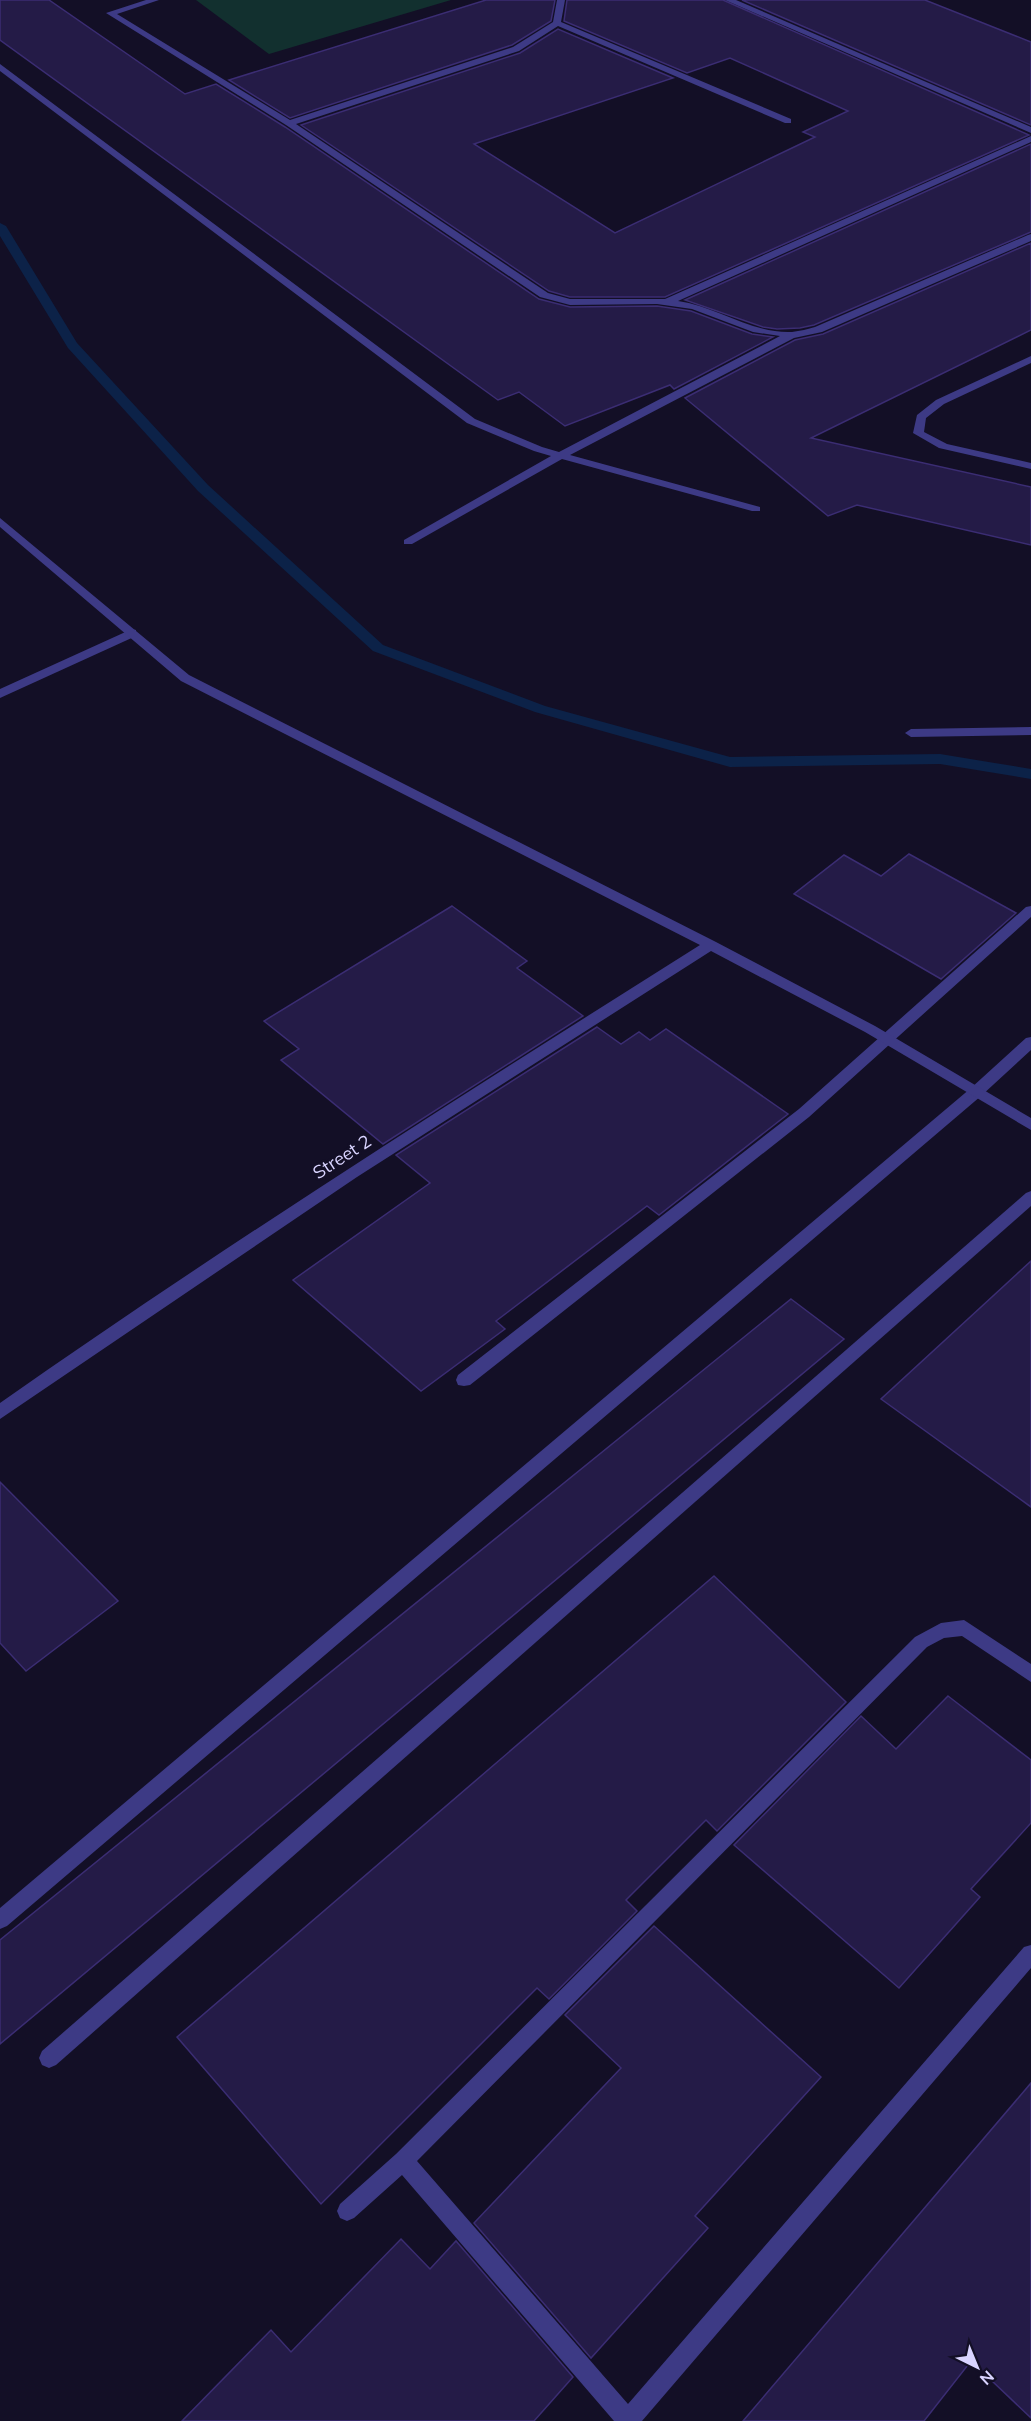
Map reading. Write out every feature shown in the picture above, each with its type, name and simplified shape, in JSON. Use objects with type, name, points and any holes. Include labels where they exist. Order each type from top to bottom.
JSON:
[{"type":"street","points":[[155,0],[110,14],[288,123],[544,295],[570,302],[667,302],[694,306],[757,330],[791,335]]},
{"type":"street","points":[[288,123],[516,49],[557,23],[561,0]]},
{"type":"street","points":[[729,0],[1031,130]]},
{"type":"street","points":[[557,23],[788,121]]},
{"type":"street","points":[[0,67],[471,421],[538,449],[756,508]]},
{"type":"street","points":[[667,302],[1031,139]]},
{"type":"street","points":[[408,542],[561,455],[791,335],[818,330],[1031,237]]},
{"type":"street","points":[[1031,359],[940,402],[921,417],[918,433],[943,446],[1031,466]]},
{"type":"street","points":[[0,521],[185,678],[711,945],[888,1040],[1031,1125]]},
{"type":"street","points":[[0,694],[132,633]]},
{"type":"street","points":[[911,733],[1031,730]]},
{"type":"street","points":[[464,1380],[804,1113],[1031,910]]},
{"type":"street","name":"Street 2","points":[[0,1412],[140,1312],[483,1088],[711,945]]},
{"type":"street","points":[[0,1920],[976,1092],[1031,1042]]},
{"type":"street","points":[[49,2058],[1031,1197]]},
{"type":"street","points":[[347,2211],[403,2161],[921,1642],[940,1630],[964,1628],[1031,1674]]},
{"type":"street","points":[[403,2161],[628,2421],[1031,1954]]},
{"type":"green space","points":[[196,0],[451,0],[269,54]]},
{"type":"building","points":[[0,0],[49,0],[185,94],[216,84],[285,127],[539,299],[570,307],[657,306],[691,311],[752,334],[773,337],[674,389],[670,385],[565,426],[519,392],[498,400],[0,40]]},
{"type":"building","points":[[486,0],[555,0],[551,21],[512,45],[290,118],[229,80]]},
{"type":"building","points":[[567,0],[723,0],[1029,135],[665,297],[570,297],[549,291],[301,125],[520,53],[558,29],[673,78],[474,144],[615,233],[815,137],[803,132],[848,111],[730,58],[687,73],[564,21]]},
{"type":"building","points":[[742,0],[925,0],[1031,42],[1031,125]]},
{"type":"building","points":[[1031,144],[1031,232],[814,325],[800,328],[763,327],[685,300]]},
{"type":"building","points":[[1031,243],[1031,330],[811,438],[1031,487],[1031,545],[857,505],[828,516],[685,398],[795,340],[823,334]]},
{"type":"building","points":[[909,854],[1016,913],[941,979],[794,894],[844,855],[881,876]]},
{"type":"building","points":[[452,906],[527,961],[517,968],[583,1016],[383,1144],[281,1060],[299,1049],[264,1021]]},
{"type":"building","points":[[597,1027],[621,1044],[639,1032],[650,1040],[666,1029],[788,1114],[659,1215],[647,1206],[496,1321],[505,1329],[421,1391],[293,1280],[430,1183],[396,1155]]},
{"type":"building","points":[[1031,1261],[1031,1507],[881,1399]]},
{"type":"building","points":[[791,1299],[844,1339],[0,2044],[0,1940]]},
{"type":"building","points":[[0,1482],[118,1601],[26,1671],[0,1643]]},
{"type":"building","points":[[714,1576],[846,1702],[717,1831],[706,1820],[626,1900],[637,1911],[549,1999],[537,1988],[321,2204],[177,2037]]},
{"type":"building","points":[[948,1696],[1031,1760],[1031,1823],[971,1889],[980,1897],[899,1988],[734,1845],[861,1716],[896,1749]]},
{"type":"building","points":[[654,1926],[821,2077],[695,2216],[708,2228],[591,2358],[474,2223],[621,2068],[565,2015]]},
{"type":"building","points":[[1031,2083],[1031,2418],[971,2361],[924,2421],[743,2421]]},
{"type":"building","points":[[401,2239],[430,2269],[456,2241],[573,2377],[534,2421],[182,2421],[271,2330],[291,2352]]},
{"type":"waterway","points":[[0,226],[72,345],[203,488],[378,648],[540,709],[730,762],[940,759],[1031,774]]}]
